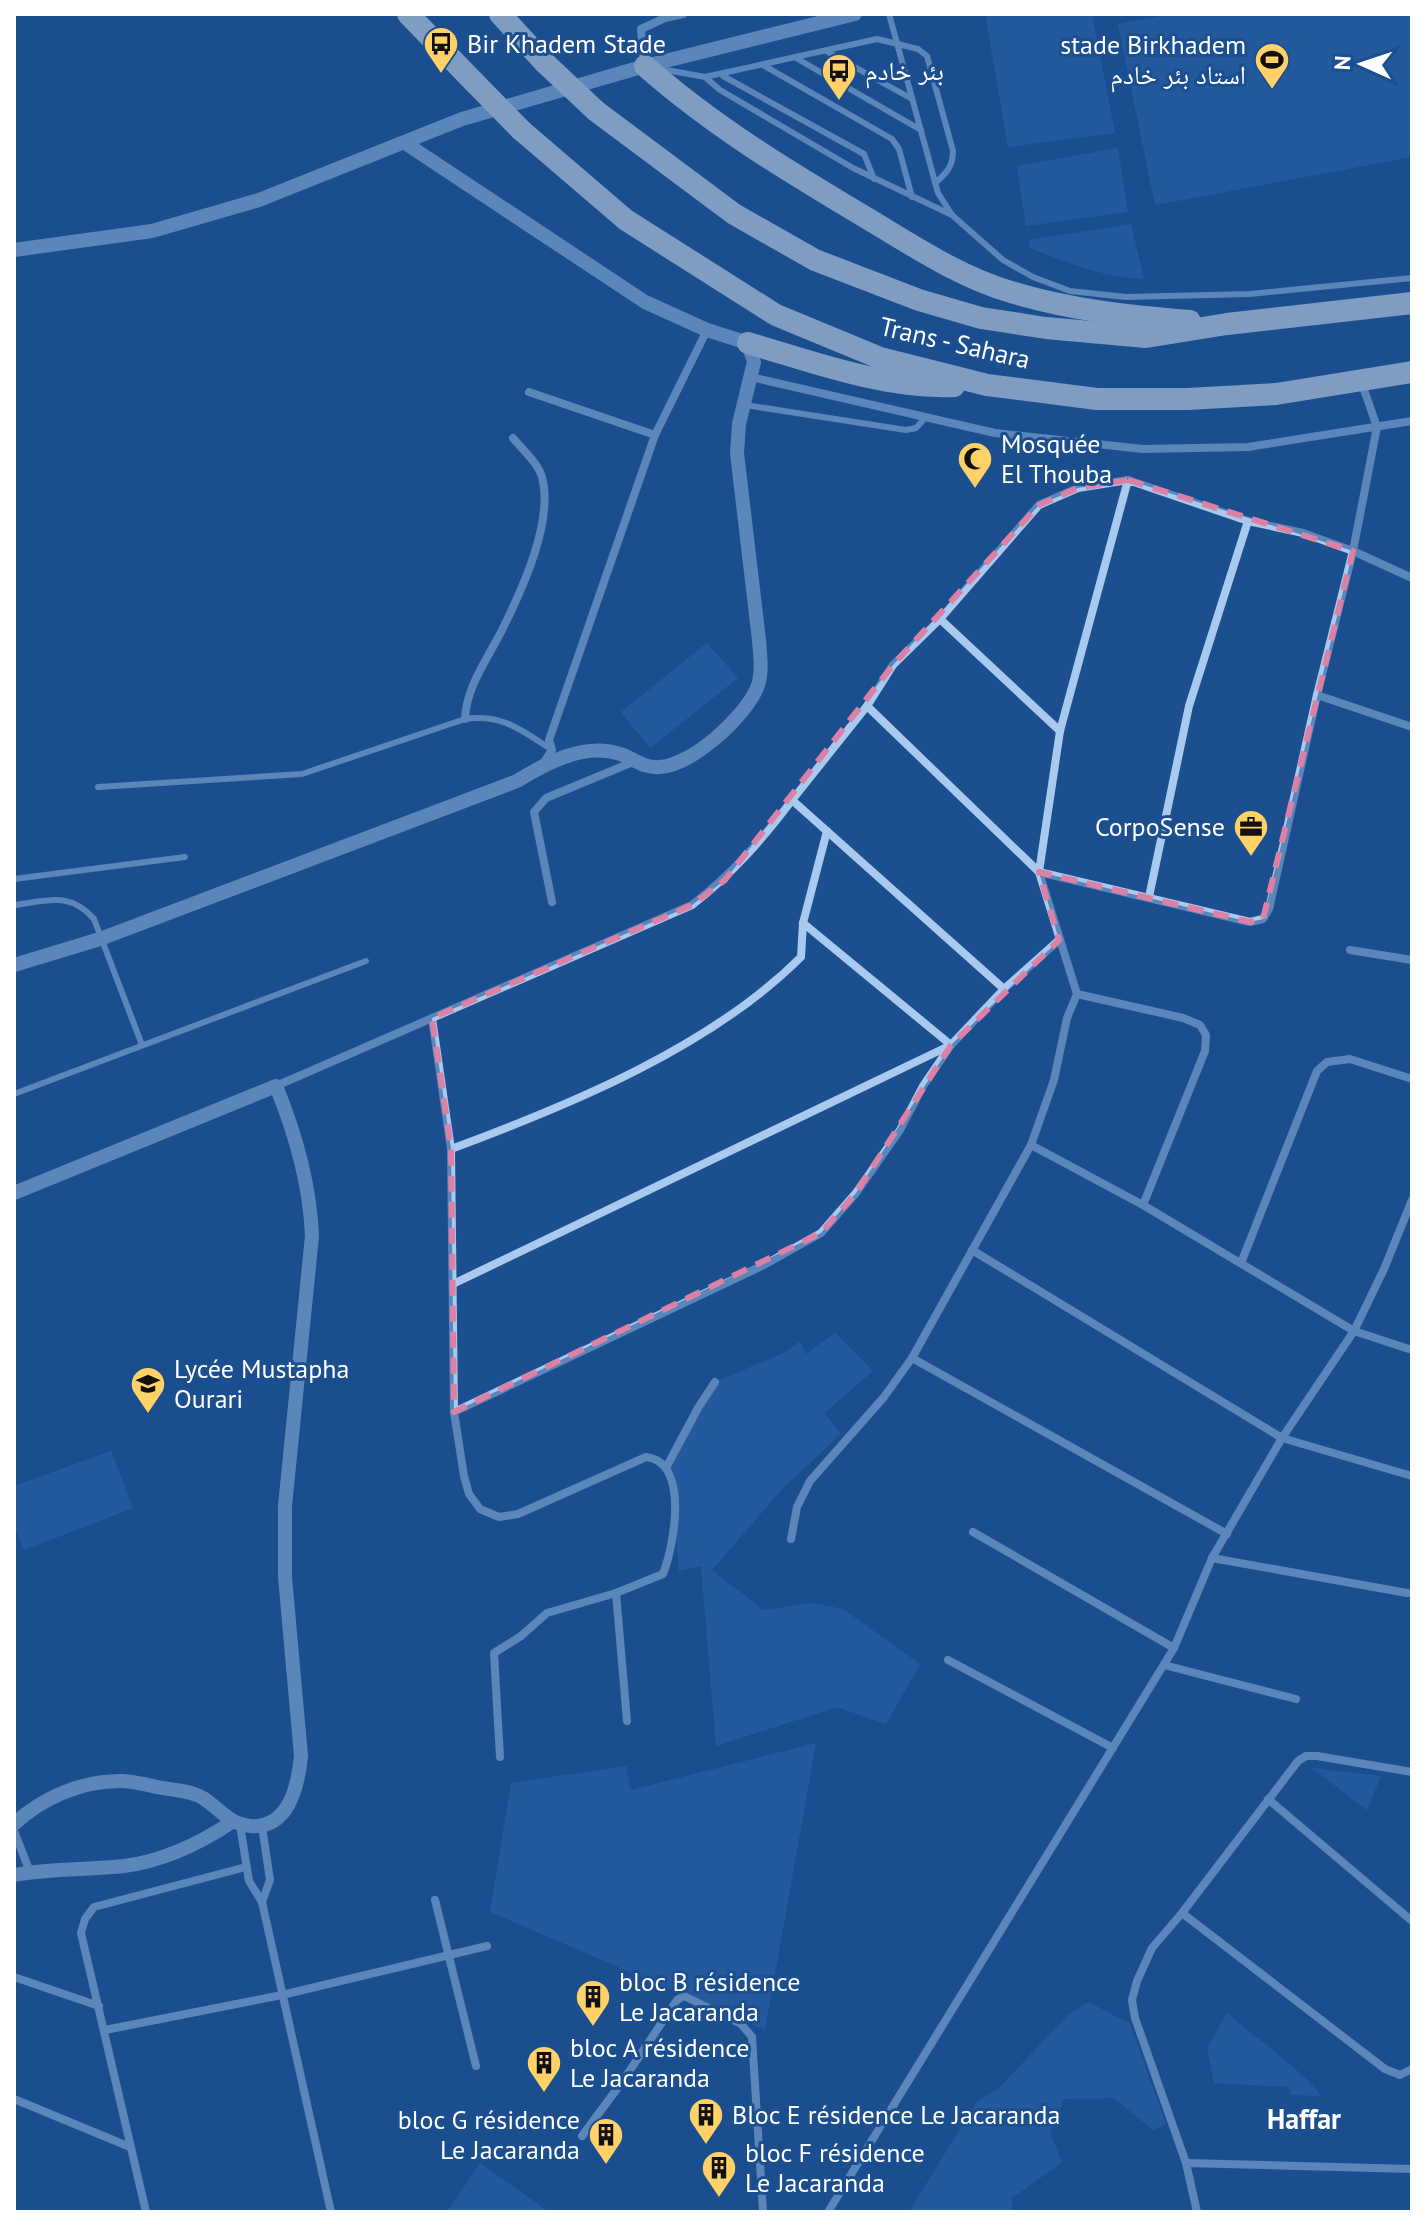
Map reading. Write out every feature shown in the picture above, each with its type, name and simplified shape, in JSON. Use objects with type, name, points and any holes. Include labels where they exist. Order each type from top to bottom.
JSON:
[{"type":"highway","name":"Trans - Sahara","points":[[408,14],[521,130],[626,220],[776,315],[880,358],[987,385],[1097,399],[1188,399],[1276,394],[1412,372]]},
{"type":"highway","name":"Trans - Sahara","points":[[500,14],[545,63],[596,111],[734,214],[815,260],[919,300],[981,318],[1101,335],[1146,337],[1227,324],[1412,303]]},
{"type":"highway","points":[[645,66],[710,120],[768,160],[946,266],[1008,292],[1061,305],[1114,315],[1227,324]]},
{"type":"highway","points":[[748,343],[855,374],[936,387],[987,385]]},
{"type":"street","points":[[645,66],[641,29],[683,14]]},
{"type":"street","points":[[14,250],[152,231],[259,200],[462,119],[645,66],[855,14]]},
{"type":"street","points":[[14,965],[100,939],[517,781],[543,765],[580,753],[605,749],[625,755],[633,762],[656,768],[675,765],[710,743],[744,710],[758,687],[761,667],[759,640],[737,453],[743,405],[754,362],[748,343],[707,330],[633,294],[405,143]]},
{"type":"street","points":[[543,765],[552,750],[549,740],[655,435],[707,330]]},
{"type":"street","points":[[751,377],[995,433],[1143,449],[1248,447],[1412,421]]},
{"type":"street","points":[[867,706],[1039,872],[1250,922],[1263,919],[1269,909],[1353,551],[1377,427],[1360,380]]},
{"type":"street","points":[[529,392],[655,435]]},
{"type":"street","points":[[465,719],[465,703],[502,631],[535,551],[546,502],[541,474],[513,438]]},
{"type":"street","points":[[14,1193],[276,1086],[692,905],[725,880],[760,842],[867,706],[893,665],[940,619],[1039,505],[1078,488],[1128,480],[1248,521],[1303,533],[1353,551],[1412,578]]},
{"type":"street","points":[[791,1539],[797,1507],[810,1481],[884,1397],[912,1358],[1031,1145],[1054,1080],[1067,1018],[1077,994],[1039,872],[1060,731],[1128,480]]},
{"type":"street","points":[[1149,897],[1189,706],[1248,521]]},
{"type":"street","points":[[940,619],[1060,731]]},
{"type":"street","points":[[1317,695],[1412,727]]},
{"type":"street","points":[[552,902],[534,812],[546,798],[633,762]]},
{"type":"street","points":[[792,800],[1004,989]]},
{"type":"street","points":[[451,1149],[515,1125],[635,1070],[726,1019],[780,978],[801,957],[803,923],[827,831]]},
{"type":"street","points":[[803,923],[951,1045]]},
{"type":"street","points":[[454,1412],[762,1266],[821,1233],[856,1193],[951,1045],[1004,989],[1059,940]]},
{"type":"street","points":[[1350,950],[1412,960]]},
{"type":"street","points":[[1077,994],[1183,1018],[1200,1025],[1206,1035],[1205,1051],[1143,1205]]},
{"type":"street","points":[[432,1018],[451,1149],[454,1412],[469,1494],[480,1509],[499,1517],[518,1514],[646,1457],[658,1458],[667,1466]]},
{"type":"street","points":[[453,1284],[951,1045]]},
{"type":"street","points":[[1241,1263],[1317,1071],[1327,1062],[1350,1059],[1412,1079]]},
{"type":"street","points":[[14,1824],[74,1787],[120,1781],[190,1792],[236,1823],[262,1826],[281,1815],[294,1793],[301,1756],[285,1577],[285,1506],[312,1236],[310,1203],[301,1161],[291,1123],[276,1086]]},
{"type":"street","points":[[1031,1145],[1143,1205],[1354,1331],[1412,1350]]},
{"type":"street","points":[[828,2212],[1174,1648],[1212,1558],[1282,1438],[1354,1331],[1408,1223],[1412,1200]]},
{"type":"street","points":[[972,1250],[1282,1438],[1412,1476]]},
{"type":"street","points":[[912,1358],[1227,1534]]},
{"type":"street","points":[[500,1757],[494,1653],[521,1636],[547,1613],[616,1593],[663,1574],[675,1529],[667,1466],[715,1382]]},
{"type":"street","points":[[973,1532],[1174,1648]]},
{"type":"street","points":[[1212,1558],[1407,1593]]},
{"type":"street","points":[[616,1593],[627,1721]]},
{"type":"street","points":[[948,1660],[1113,1748]]},
{"type":"street","points":[[1164,1665],[1296,1699]]},
{"type":"street","points":[[1197,2212],[1186,2163],[1135,2018],[1132,2000],[1152,1948],[1298,1761],[1306,1756],[1412,1772]]},
{"type":"street","points":[[1268,1799],[1412,1921]]},
{"type":"street","points":[[236,1823],[249,1881],[262,1902],[331,2212]]},
{"type":"street","points":[[14,1875],[125,1866],[154,1860],[198,1843],[236,1823]]},
{"type":"street","points":[[262,1826],[270,1880],[262,1902]]},
{"type":"street","points":[[14,1831],[30,1872]]},
{"type":"street","points":[[146,2212],[81,1933],[85,1919],[94,1907],[246,1867]]},
{"type":"street","points":[[435,1900],[476,2066]]},
{"type":"street","points":[[1182,1913],[1385,2069],[1400,2075],[1412,2069]]},
{"type":"street","points":[[105,2030],[282,1995],[487,1946]]},
{"type":"street","points":[[14,1977],[99,2006]]},
{"type":"street","points":[[582,2136],[677,2000],[684,1996],[741,2024],[752,2037],[763,2212]]},
{"type":"street","points":[[14,2099],[130,2147]]},
{"type":"street","points":[[1186,2163],[1412,2169]]},
{"type":"lane","points":[[889,14],[935,183],[952,215]]},
{"type":"lane","points":[[645,66],[705,77],[877,39],[918,49],[927,56],[953,151],[953,163],[935,183]]},
{"type":"lane","points":[[826,51],[912,99]]},
{"type":"lane","points":[[794,58],[921,130]]},
{"type":"lane","points":[[763,65],[892,139],[899,149],[912,197]]},
{"type":"lane","points":[[722,75],[864,154],[874,179]]},
{"type":"lane","points":[[705,77],[720,90],[874,179],[952,215],[1003,260],[1033,277],[1070,291],[1126,297],[1250,294],[1412,278]]},
{"type":"lane","points":[[743,405],[906,430],[916,428],[926,417]]},
{"type":"lane","points":[[98,787],[302,774],[465,719],[483,717],[502,720],[552,750]]},
{"type":"lane","points":[[14,879],[185,857]]},
{"type":"lane","points":[[14,905],[58,900],[75,902],[94,919],[142,1045]]},
{"type":"lane","points":[[14,1094],[366,961]]},
{"type":"highlighted area","points":[[1128,480],[1353,551],[1263,919],[1250,922],[1039,872],[1059,940],[951,1045],[856,1193],[821,1233],[454,1412],[451,1149],[432,1018],[692,905],[725,880],[893,665],[1039,505],[1078,488]]},
{"type":"shaded area","points":[[985,14],[1092,14],[1115,133],[1008,147]]},
{"type":"shaded area","name":"stade Birkhadem استاد بئر خادم","points":[[1170,14],[1412,14],[1412,157],[1155,205],[1118,24]]},
{"type":"shaded area","points":[[1118,148],[1128,212],[1026,226],[1017,166]]},
{"type":"shaded area","points":[[1131,224],[1144,279],[1100,272],[1030,248],[1029,240]]},
{"type":"shaded area","points":[[707,643],[738,678],[650,748],[621,712]]},
{"type":"shaded area","points":[[835,1333],[873,1371],[824,1413],[841,1434],[783,1488],[712,1570],[763,1610],[813,1603],[843,1609],[920,1664],[886,1724],[837,1707],[716,1746],[701,1566],[679,1571],[672,1485],[667,1466],[715,1382],[786,1352],[800,1341],[806,1354]]},
{"type":"shaded area","points":[[111,1451],[133,1508],[24,1550],[14,1525],[14,1486]]},
{"type":"shaded area","points":[[816,1743],[765,2030],[490,1912],[511,1783],[626,1766],[631,1790]]},
{"type":"shaded area","points":[[1312,1768],[1381,1776],[1367,1810]]},
{"type":"shaded area","points":[[1089,2002],[1130,2024],[1166,2124],[1153,2130],[1114,2098],[1064,2099],[1050,2133],[1062,2162],[1011,2199],[1013,2212],[909,2212],[976,2103],[1001,2086],[1069,2014]]},
{"type":"shaded area","points":[[1227,2013],[1293,2067],[1320,2096],[1291,2095],[1288,2087],[1214,2083],[1207,2048]]},
{"type":"shaded area","points":[[480,2163],[549,2212],[447,2212]]},
{"type":"place","name":"Bir Khadem Stade","points":[[441,75]]},
{"type":"place","name":"stade Birkhadem استاد بئر خادم","points":[[1272,91]]},
{"type":"place","name":"بئر خادم","points":[[839,102]]},
{"type":"place","name":"Mosquée El Thouba","points":[[975,490]]},
{"type":"place","name":"CorpoSense","points":[[1251,858]]},
{"type":"place","name":"Lycée Mustapha Ourari","points":[[148,1415]]},
{"type":"place","name":"bloc B résidence Le Jacaranda","points":[[593,2028]]},
{"type":"place","name":"bloc A résidence Le Jacaranda","points":[[544,2094]]},
{"type":"place","name":"Bloc E résidence Le Jacaranda","points":[[706,2146]]},
{"type":"place","name":"bloc G résidence Le Jacaranda","points":[[606,2166]]},
{"type":"place","name":"bloc F résidence Le Jacaranda","points":[[719,2199]]},
{"type":"district","name":"Haffar","points":[[1304,2119]]}]
